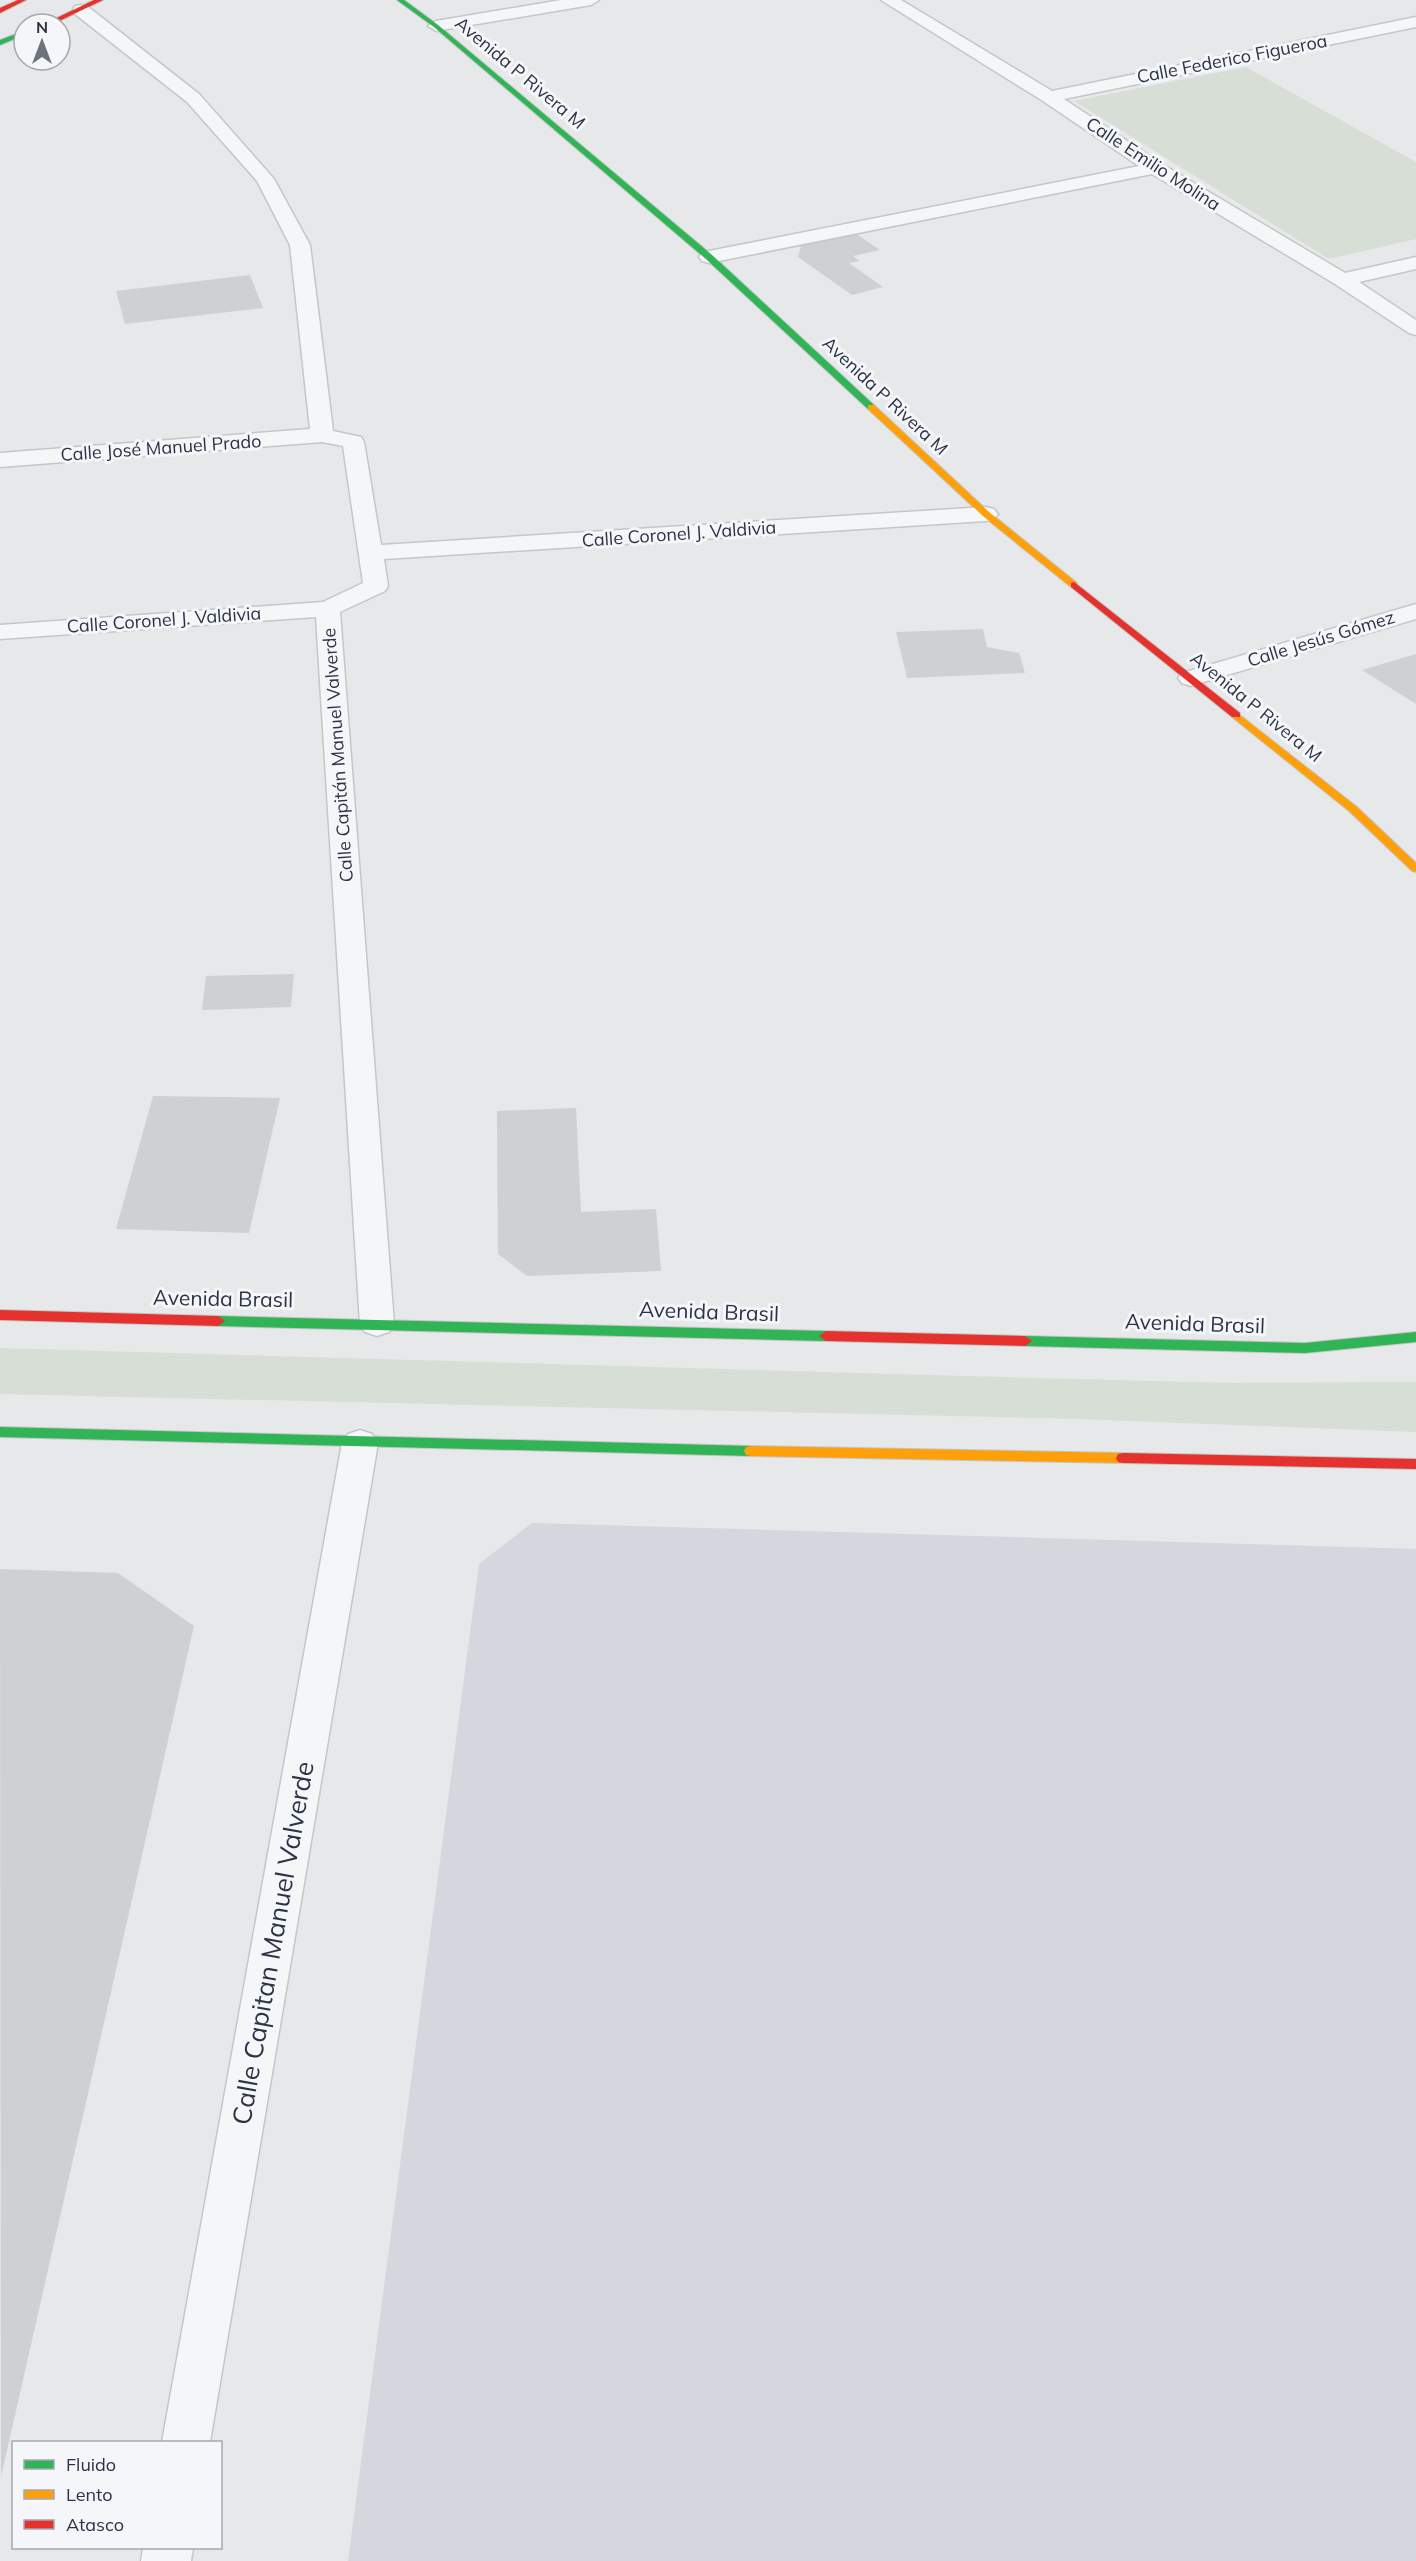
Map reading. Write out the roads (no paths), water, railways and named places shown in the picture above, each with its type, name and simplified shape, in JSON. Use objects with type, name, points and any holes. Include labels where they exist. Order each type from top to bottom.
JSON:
[{"type":"street","points":[[0,11],[21,0]]},
{"type":"street","name":"Avenida P Rivera M","points":[[400,0],[436,26],[709,256],[986,514],[1353,809],[1416,869]]},
{"type":"street","points":[[436,26],[591,0]]},
{"type":"street","name":"Calle Emilio Molina","points":[[889,0],[1049,97],[1155,168],[1342,280],[1416,329]]},
{"type":"street","points":[[72,13],[90,5],[193,98],[265,179],[300,245],[322,435]]},
{"type":"street","name":"Calle Federico Figueroa","points":[[1049,97],[1416,22]]},
{"type":"street","points":[[709,256],[1155,168]]},
{"type":"street","points":[[1342,280],[1416,263]]},
{"type":"street","name":"Calle José Manuel Prado","points":[[0,460],[322,435]]},
{"type":"street","name":"Calle Capitán Manuel Valverde","points":[[322,435],[353,442],[376,586],[328,609],[377,1324]]},
{"type":"street","name":"Calle Coronel J. Valdivia","points":[[372,553],[986,514]]},
{"type":"street","name":"Calle Coronel J. Valdivia","points":[[0,632],[328,609]]},
{"type":"street","name":"Calle Jesús Gómez","points":[[1191,678],[1416,611]]},
{"type":"street","name":"Avenida P Rivera M","points":[[1353,809],[1395,828]]},
{"type":"street","name":"Avenida Brasil","points":[[0,1315],[1305,1348],[1416,1337]]},
{"type":"street","points":[[0,1432],[360,1443],[1416,1464]]},
{"type":"street","name":"Calle Capitan Manuel Valverde","points":[[186,2441],[360,1443]]}]
